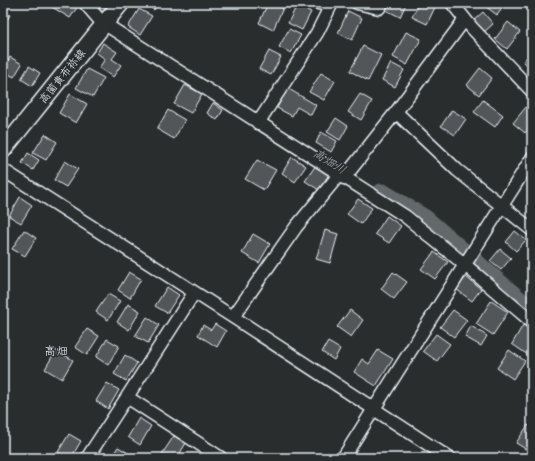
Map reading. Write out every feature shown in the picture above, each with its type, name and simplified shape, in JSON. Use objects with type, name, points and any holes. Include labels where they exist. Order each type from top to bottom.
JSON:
[{"type":"main road","name":"高薗貴布祢線","points":[[3,150],[122,3]]},
{"type":"street","points":[[85,3],[105,24],[260,119],[345,175],[467,259],[532,322]]},
{"type":"street","points":[[260,119],[317,33],[334,4],[318,3]]},
{"type":"street","points":[[357,3],[379,8],[382,3]]},
{"type":"street","points":[[452,3],[532,91]]},
{"type":"street","points":[[234,317],[296,228],[345,175],[396,112],[465,19]]},
{"type":"street","points":[[396,112],[458,170],[501,207],[532,230]]},
{"type":"street","points":[[343,458],[532,158]]},
{"type":"street","points":[[3,170],[194,293],[234,317],[449,458]]},
{"type":"street","points":[[87,458],[194,293]]},
{"type":"street","points":[[127,397],[221,458]]},
{"type":"building","points":[[54,3],[74,3],[78,6],[70,18],[52,7]]},
{"type":"building","points":[[144,3],[158,3],[154,10]]},
{"type":"building","points":[[268,3],[273,3],[283,8],[273,30],[259,23]]},
{"type":"building","points":[[389,3],[406,4],[400,17],[386,10]]},
{"type":"building","points":[[419,3],[437,3],[427,24],[412,17]]},
{"type":"building","points":[[466,3],[476,3],[471,8]]},
{"type":"building","points":[[487,3],[507,3],[497,15],[485,6]]},
{"type":"building","points":[[297,5],[311,12],[302,30],[288,23]]},
{"type":"building","points":[[139,9],[152,16],[140,35],[128,27]]},
{"type":"building","points":[[3,11],[10,15],[3,26]]},
{"type":"building","points":[[348,11],[362,18],[352,40],[338,33]]},
{"type":"building","points":[[483,12],[493,24],[483,33],[473,21]]},
{"type":"building","points":[[508,22],[520,32],[507,49],[495,39]]},
{"type":"building","points":[[289,29],[301,35],[291,53],[279,47]]},
{"type":"building","points":[[406,32],[421,39],[407,65],[393,57]]},
{"type":"building","points":[[103,43],[117,52],[112,59],[121,65],[113,77],[99,68],[105,59],[97,53]]},
{"type":"building","points":[[363,46],[381,55],[368,81],[350,71]]},
{"type":"building","points":[[269,51],[281,57],[271,75],[259,69]]},
{"type":"building","points":[[532,52],[532,70],[523,61]]},
{"type":"building","points":[[10,57],[22,64],[14,77],[3,71]]},
{"type":"building","points":[[391,63],[404,70],[395,87],[382,80]]},
{"type":"building","points":[[29,66],[40,73],[32,86],[21,79]]},
{"type":"building","points":[[480,68],[492,78],[479,95],[467,85]]},
{"type":"building","points":[[87,69],[104,78],[93,97],[76,88]]},
{"type":"building","points":[[321,73],[335,81],[324,100],[309,92]]},
{"type":"building","points":[[185,85],[202,94],[191,113],[174,104]]},
{"type":"building","points":[[287,88],[316,105],[311,115],[297,107],[292,116],[277,108]]},
{"type":"building","points":[[3,94],[9,98],[3,107]]},
{"type":"building","points":[[70,94],[87,104],[76,123],[59,113]]},
{"type":"building","points":[[360,94],[372,101],[361,120],[348,112]]},
{"type":"building","points":[[483,100],[503,115],[495,127],[474,112]]},
{"type":"building","points":[[213,103],[223,110],[217,120],[207,113]]},
{"type":"building","points":[[526,107],[532,112],[532,124],[525,133],[513,123]]},
{"type":"building","points":[[168,110],[185,120],[174,139],[157,129]]},
{"type":"building","points":[[452,110],[466,119],[455,135],[441,126]]},
{"type":"building","points":[[336,118],[348,126],[340,140],[327,132]]},
{"type":"building","points":[[321,132],[337,141],[331,152],[316,143]]},
{"type":"building","points":[[45,134],[57,142],[46,160],[33,153]]},
{"type":"building","points":[[28,153],[39,160],[33,170],[22,163]]},
{"type":"building","points":[[292,157],[306,166],[295,182],[282,173]]},
{"type":"building","points":[[257,160],[276,170],[264,190],[245,179]]},
{"type":"building","points":[[65,161],[78,169],[66,187],[54,180]]},
{"type":"building","points":[[316,165],[329,174],[319,190],[305,181]]},
{"type":"building","points":[[20,197],[32,205],[21,223],[9,216]]},
{"type":"building","points":[[358,199],[372,208],[361,224],[347,214]]},
{"type":"building","points":[[387,216],[401,226],[389,243],[375,234]]},
{"type":"building","points":[[24,230],[36,238],[25,256],[12,249]]},
{"type":"building","points":[[325,230],[338,234],[330,263],[316,259]]},
{"type":"building","points":[[515,231],[526,240],[516,251],[506,242]]},
{"type":"building","points":[[253,234],[270,244],[259,263],[242,253]]},
{"type":"building","points":[[500,249],[511,258],[501,270],[490,261]]},
{"type":"building","points":[[434,252],[448,262],[435,279],[421,269]]},
{"type":"building","points":[[129,272],[141,279],[130,298],[118,290]]},
{"type":"building","points":[[393,272],[407,282],[394,299],[381,289]]},
{"type":"building","points":[[466,277],[481,289],[472,301],[456,289]]},
{"type":"building","points":[[167,287],[179,295],[167,313],[155,306]]},
{"type":"building","points":[[108,294],[120,301],[108,320],[96,312]]},
{"type":"building","points":[[491,301],[508,312],[493,335],[476,324]]},
{"type":"building","points":[[128,304],[140,311],[129,330],[117,322]]},
{"type":"building","points":[[350,310],[363,320],[351,337],[337,327]]},
{"type":"building","points":[[453,310],[467,320],[454,337],[440,327]]},
{"type":"building","points":[[147,317],[159,325],[148,343],[135,336]]},
{"type":"building","points":[[215,324],[226,331],[217,347],[198,335],[203,325],[211,330]]},
{"type":"building","points":[[523,325],[532,331],[532,349],[528,355],[512,344]]},
{"type":"building","points":[[471,326],[487,336],[481,346],[465,337]]},
{"type":"building","points":[[87,329],[99,336],[87,355],[75,347]]},
{"type":"building","points":[[436,334],[450,344],[437,361],[423,351]]},
{"type":"building","points":[[107,339],[119,346],[108,365],[96,357]]},
{"type":"building","points":[[328,342],[340,349],[334,360],[322,352]]},
{"type":"building","points":[[56,350],[73,360],[62,379],[45,369]]},
{"type":"building","points":[[378,350],[393,359],[376,386],[354,372],[362,359],[369,364]]},
{"type":"building","points":[[509,350],[525,361],[513,379],[497,368]]},
{"type":"building","points":[[125,355],[137,363],[126,381],[114,374]]},
{"type":"building","points":[[107,383],[119,390],[108,409],[96,401]]},
{"type":"building","points":[[139,418],[151,426],[140,445],[128,437]]},
{"type":"building","points":[[528,425],[532,427],[532,453],[516,443]]},
{"type":"building","points":[[69,434],[81,441],[71,458],[67,458],[58,452]]},
{"type":"building","points":[[174,436],[186,443],[177,458],[168,458],[162,454]]},
{"type":"building","points":[[118,447],[130,454],[128,458],[111,458]]},
{"type":"waterway","name":"高畑川","points":[[94,3],[97,7]]},
{"type":"waterway","name":"高畑川","points":[[382,195],[423,220],[532,314]]},
{"type":"district","name":"高畑","points":[[56,350]]}]
